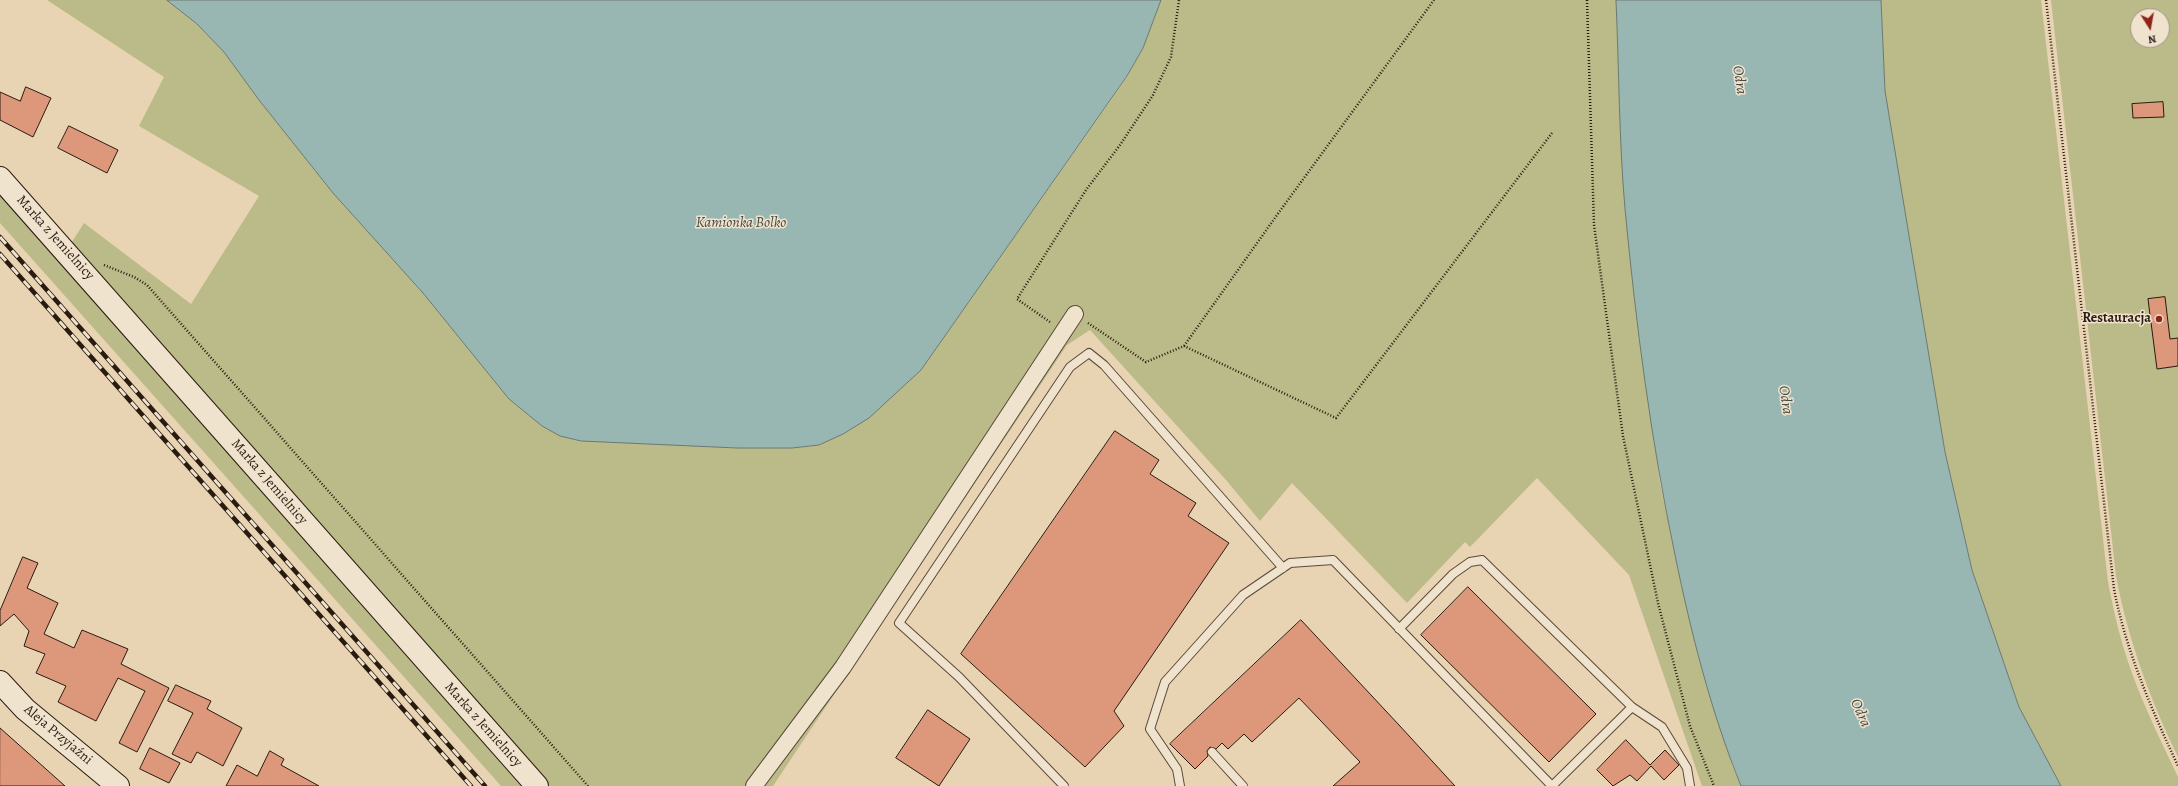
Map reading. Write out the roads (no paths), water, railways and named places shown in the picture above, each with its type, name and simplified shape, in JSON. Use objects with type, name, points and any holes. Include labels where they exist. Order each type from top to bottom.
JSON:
[{"type":"main road","name":"Marka z Jemielnicy","points":[[0,178],[537,786]]},
{"type":"main road","name":"Aleja Przyjaźni","points":[[0,682],[25,709],[118,786]]},
{"type":"street","points":[[754,786],[843,667],[1075,314]]},
{"type":"lane","points":[[1064,786],[960,677],[899,623],[1070,366],[1089,353],[1104,365],[1283,568]]},
{"type":"lane","points":[[1180,786],[1177,769],[1150,729],[1165,682],[1243,595],[1290,563],[1333,560],[1552,786],[1632,707]]},
{"type":"lane","points":[[1399,629],[1453,574],[1470,562],[1482,560],[1632,707],[1662,727],[1687,768],[1690,786]]},
{"type":"lane","points":[[1212,752],[1244,786]]},
{"type":"water","name":"Kamionka Bolko","points":[[167,0],[1161,0],[1143,48],[1127,76],[921,370],[869,418],[843,434],[819,445],[792,448],[737,448],[581,441],[560,436],[542,426],[509,399],[423,293],[333,193],[259,100],[224,52],[197,24]]},
{"type":"water","name":"Odra","points":[[1616,0],[1881,0],[1885,91],[1945,452],[1972,570],[2019,707],[2061,786],[1741,786],[1711,701],[1688,614],[1666,512],[1645,383],[1634,296],[1623,183]]},
{"type":"railway","points":[[0,237],[485,786]]},
{"type":"railway","points":[[0,254],[471,786]]},
{"type":"place","name":"Restauracja","points":[[2159,319]]}]
